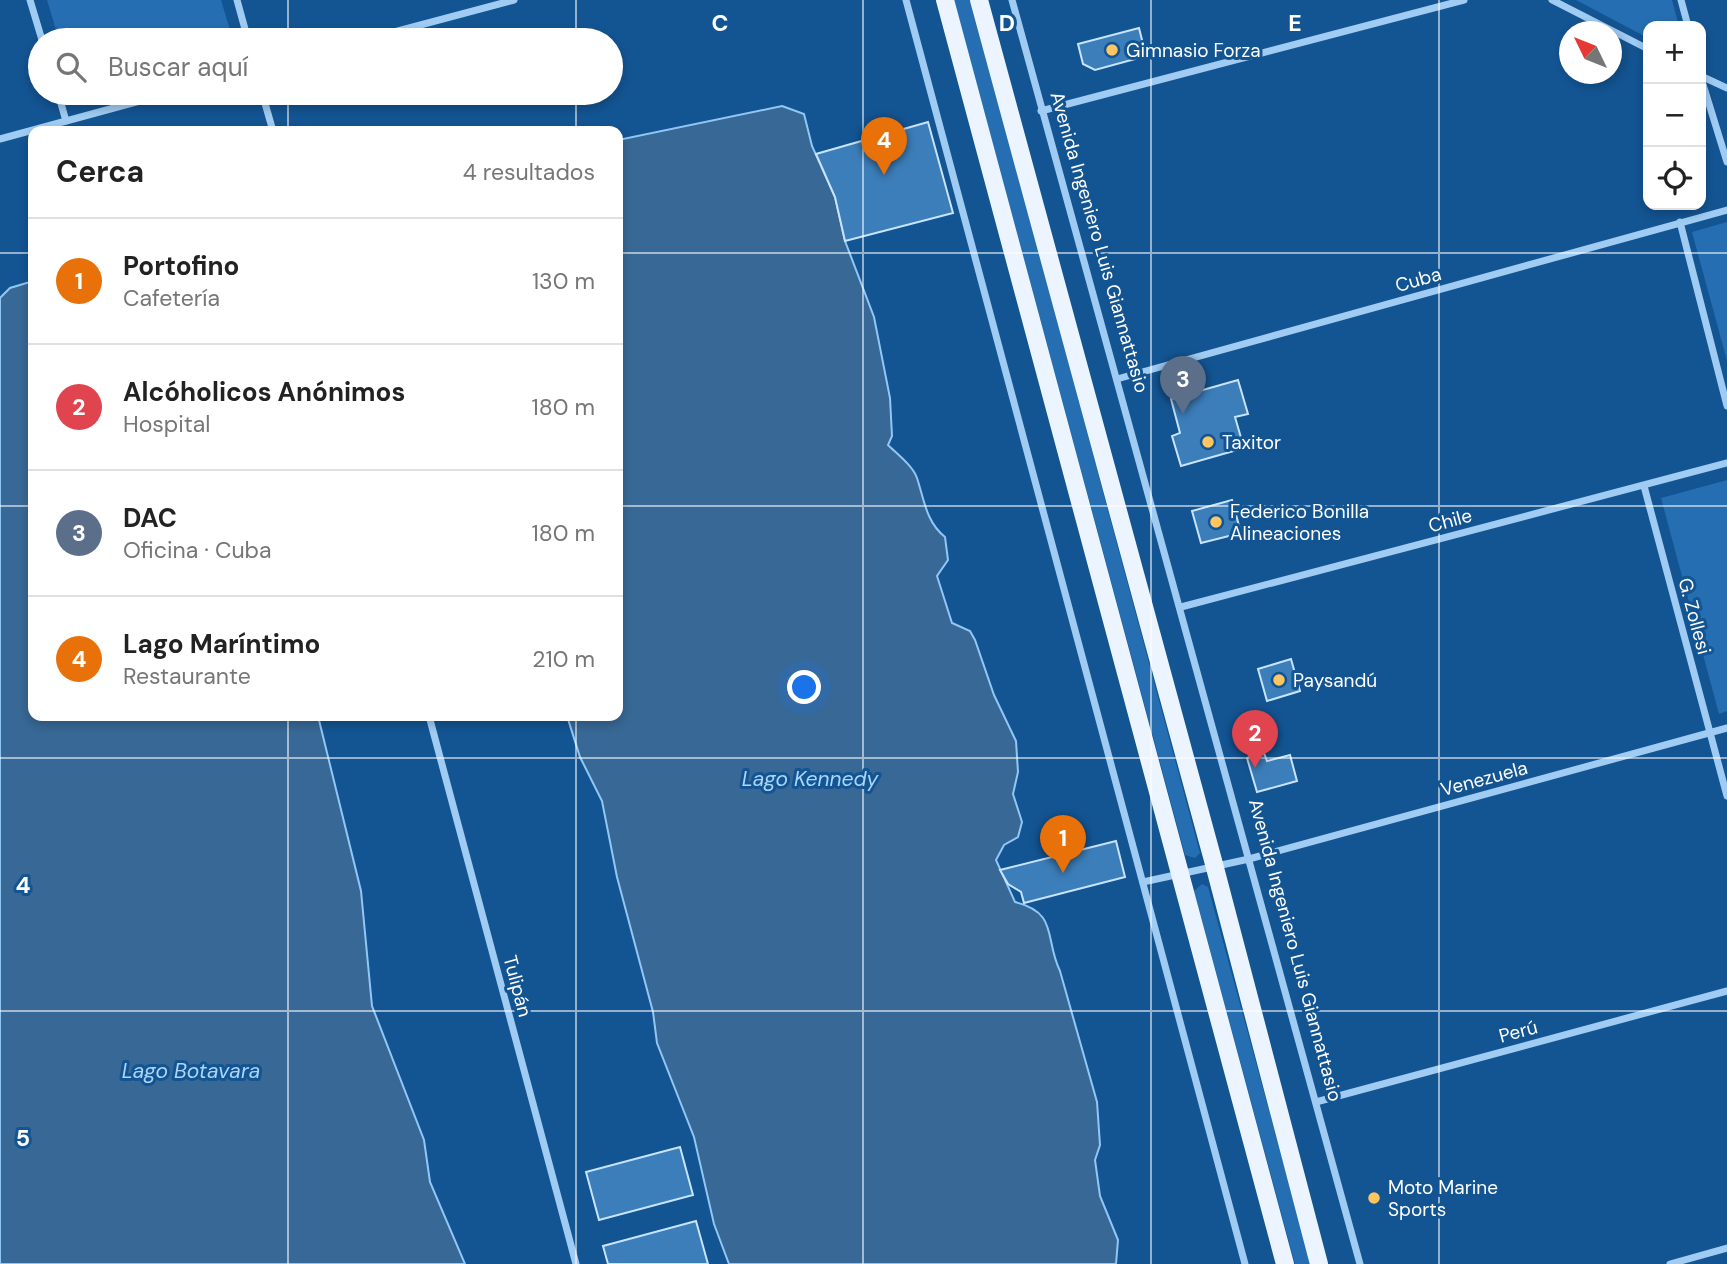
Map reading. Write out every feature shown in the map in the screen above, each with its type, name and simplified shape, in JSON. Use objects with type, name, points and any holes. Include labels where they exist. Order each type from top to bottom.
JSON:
[{"type":"main road","points":[[945,0],[1285,1264]]},
{"type":"main road","points":[[979,0],[1214,864],[1319,1264]]},
{"type":"street","points":[[30,0],[38,28]]},
{"type":"street","points":[[237,0],[245,28]]},
{"type":"street","points":[[409,28],[514,0]]},
{"type":"street","points":[[906,0],[1245,1264]]},
{"type":"street","name":"Avenida Ingeniero Luis Giannattasio","points":[[1012,0],[1360,1264]]},
{"type":"street","points":[[1041,111],[1464,0]]},
{"type":"street","points":[[1552,0],[1643,46]]},
{"type":"street","points":[[1681,0],[1687,21]]},
{"type":"street","points":[[1706,79],[1727,88]]},
{"type":"street","points":[[1703,84],[1727,162]]},
{"type":"street","points":[[61,105],[66,121]]},
{"type":"street","points":[[48,126],[125,105]]},
{"type":"street","points":[[265,105],[272,126]]},
{"type":"street","points":[[0,139],[28,131]]},
{"type":"street","name":"Cuba","points":[[1117,379],[1727,210]]},
{"type":"street","points":[[1680,222],[1727,406]]},
{"type":"street","name":"Chile","points":[[1181,607],[1727,463]]},
{"type":"street","name":"G. Zollesi","points":[[1644,486],[1727,796]]},
{"type":"street","name":"Tulipán","points":[[430,721],[576,1264]]},
{"type":"street","name":"Venezuela","points":[[1143,882],[1214,864],[1249,859],[1727,728]]},
{"type":"street","name":"Perú","points":[[1316,1102],[1727,991]]},
{"type":"street","points":[[1670,1264],[1727,1248]]},
{"type":"shaded area","points":[[47,0],[221,0],[229,28],[55,28]]},
{"type":"shaded area","points":[[954,0],[971,0],[1200,853],[1195,858],[1185,855]]},
{"type":"shaded area","points":[[1576,0],[1672,0],[1678,21],[1643,21],[1643,35],[1622,24],[1622,21],[1616,21]]},
{"type":"shaded area","points":[[1727,222],[1727,361],[1692,232]]},
{"type":"shaded area","points":[[1727,480],[1727,711],[1719,714],[1661,498]]},
{"type":"shaded area","points":[[1202,884],[1208,887],[1311,1264],[1295,1264],[1194,891]]},
{"type":"water","name":"Lago Kennedy","points":[[782,106],[804,114],[812,146],[835,197],[845,241],[874,317],[890,398],[892,436],[888,445],[915,474],[926,510],[945,537],[948,560],[937,576],[952,623],[970,631],[975,640],[994,695],[1016,741],[1018,772],[1013,794],[1022,822],[1018,837],[1004,845],[996,860],[1015,902],[1038,913],[1048,928],[1097,1102],[1100,1145],[1095,1160],[1100,1196],[1118,1240],[1116,1264],[729,1264],[714,1224],[694,1137],[657,1043],[653,1012],[617,877],[602,801],[580,757],[569,721],[623,721],[623,139]]},
{"type":"water","name":"Lago Botavara","points":[[28,283],[28,721],[319,721],[361,891],[372,1006],[424,1140],[430,1182],[465,1264],[0,1264],[0,298],[10,288]]},
{"type":"building","name":"Gimnasio Forza","points":[[1139,28],[1146,56],[1095,70],[1083,64],[1078,44]]},
{"type":"building","points":[[928,122],[953,213],[845,241],[835,197],[816,154]]},
{"type":"building","points":[[1238,380],[1248,414],[1235,417],[1244,448],[1181,466],[1172,436],[1180,433],[1171,399]]},
{"type":"building","name":"Federico Bonilla Alineaciones","points":[[1232,500],[1241,533],[1201,543],[1192,511]]},
{"type":"building","name":"Paysandú","points":[[1291,659],[1300,691],[1267,701],[1258,669]]},
{"type":"building","points":[[1264,753],[1267,761],[1290,755],[1297,781],[1257,792],[1247,758]]},
{"type":"building","points":[[1116,841],[1125,877],[1024,903],[1021,892],[1008,884],[1000,870]]},
{"type":"building","points":[[680,1147],[693,1195],[599,1220],[586,1172]]},
{"type":"building","points":[[696,1221],[708,1264],[608,1264],[603,1246]]},
{"type":"place","name":"Gimnasio Forza","points":[[1112,50]]},
{"type":"place","name":"Lago Maríntimo","points":[[884,175]]},
{"type":"place","name":"DAC","points":[[1183,414]]},
{"type":"place","name":"Taxitor","points":[[1208,442]]},
{"type":"place","name":"Federico Bonilla Alineaciones","points":[[1216,522]]},
{"type":"place","name":"Paysandú","points":[[1279,680]]},
{"type":"place","name":"Alcóholicos Anónimos","points":[[1255,768]]},
{"type":"place","name":"Portofino","points":[[1063,873]]},
{"type":"place","name":"Moto Marine Sports","points":[[1374,1198]]}]
